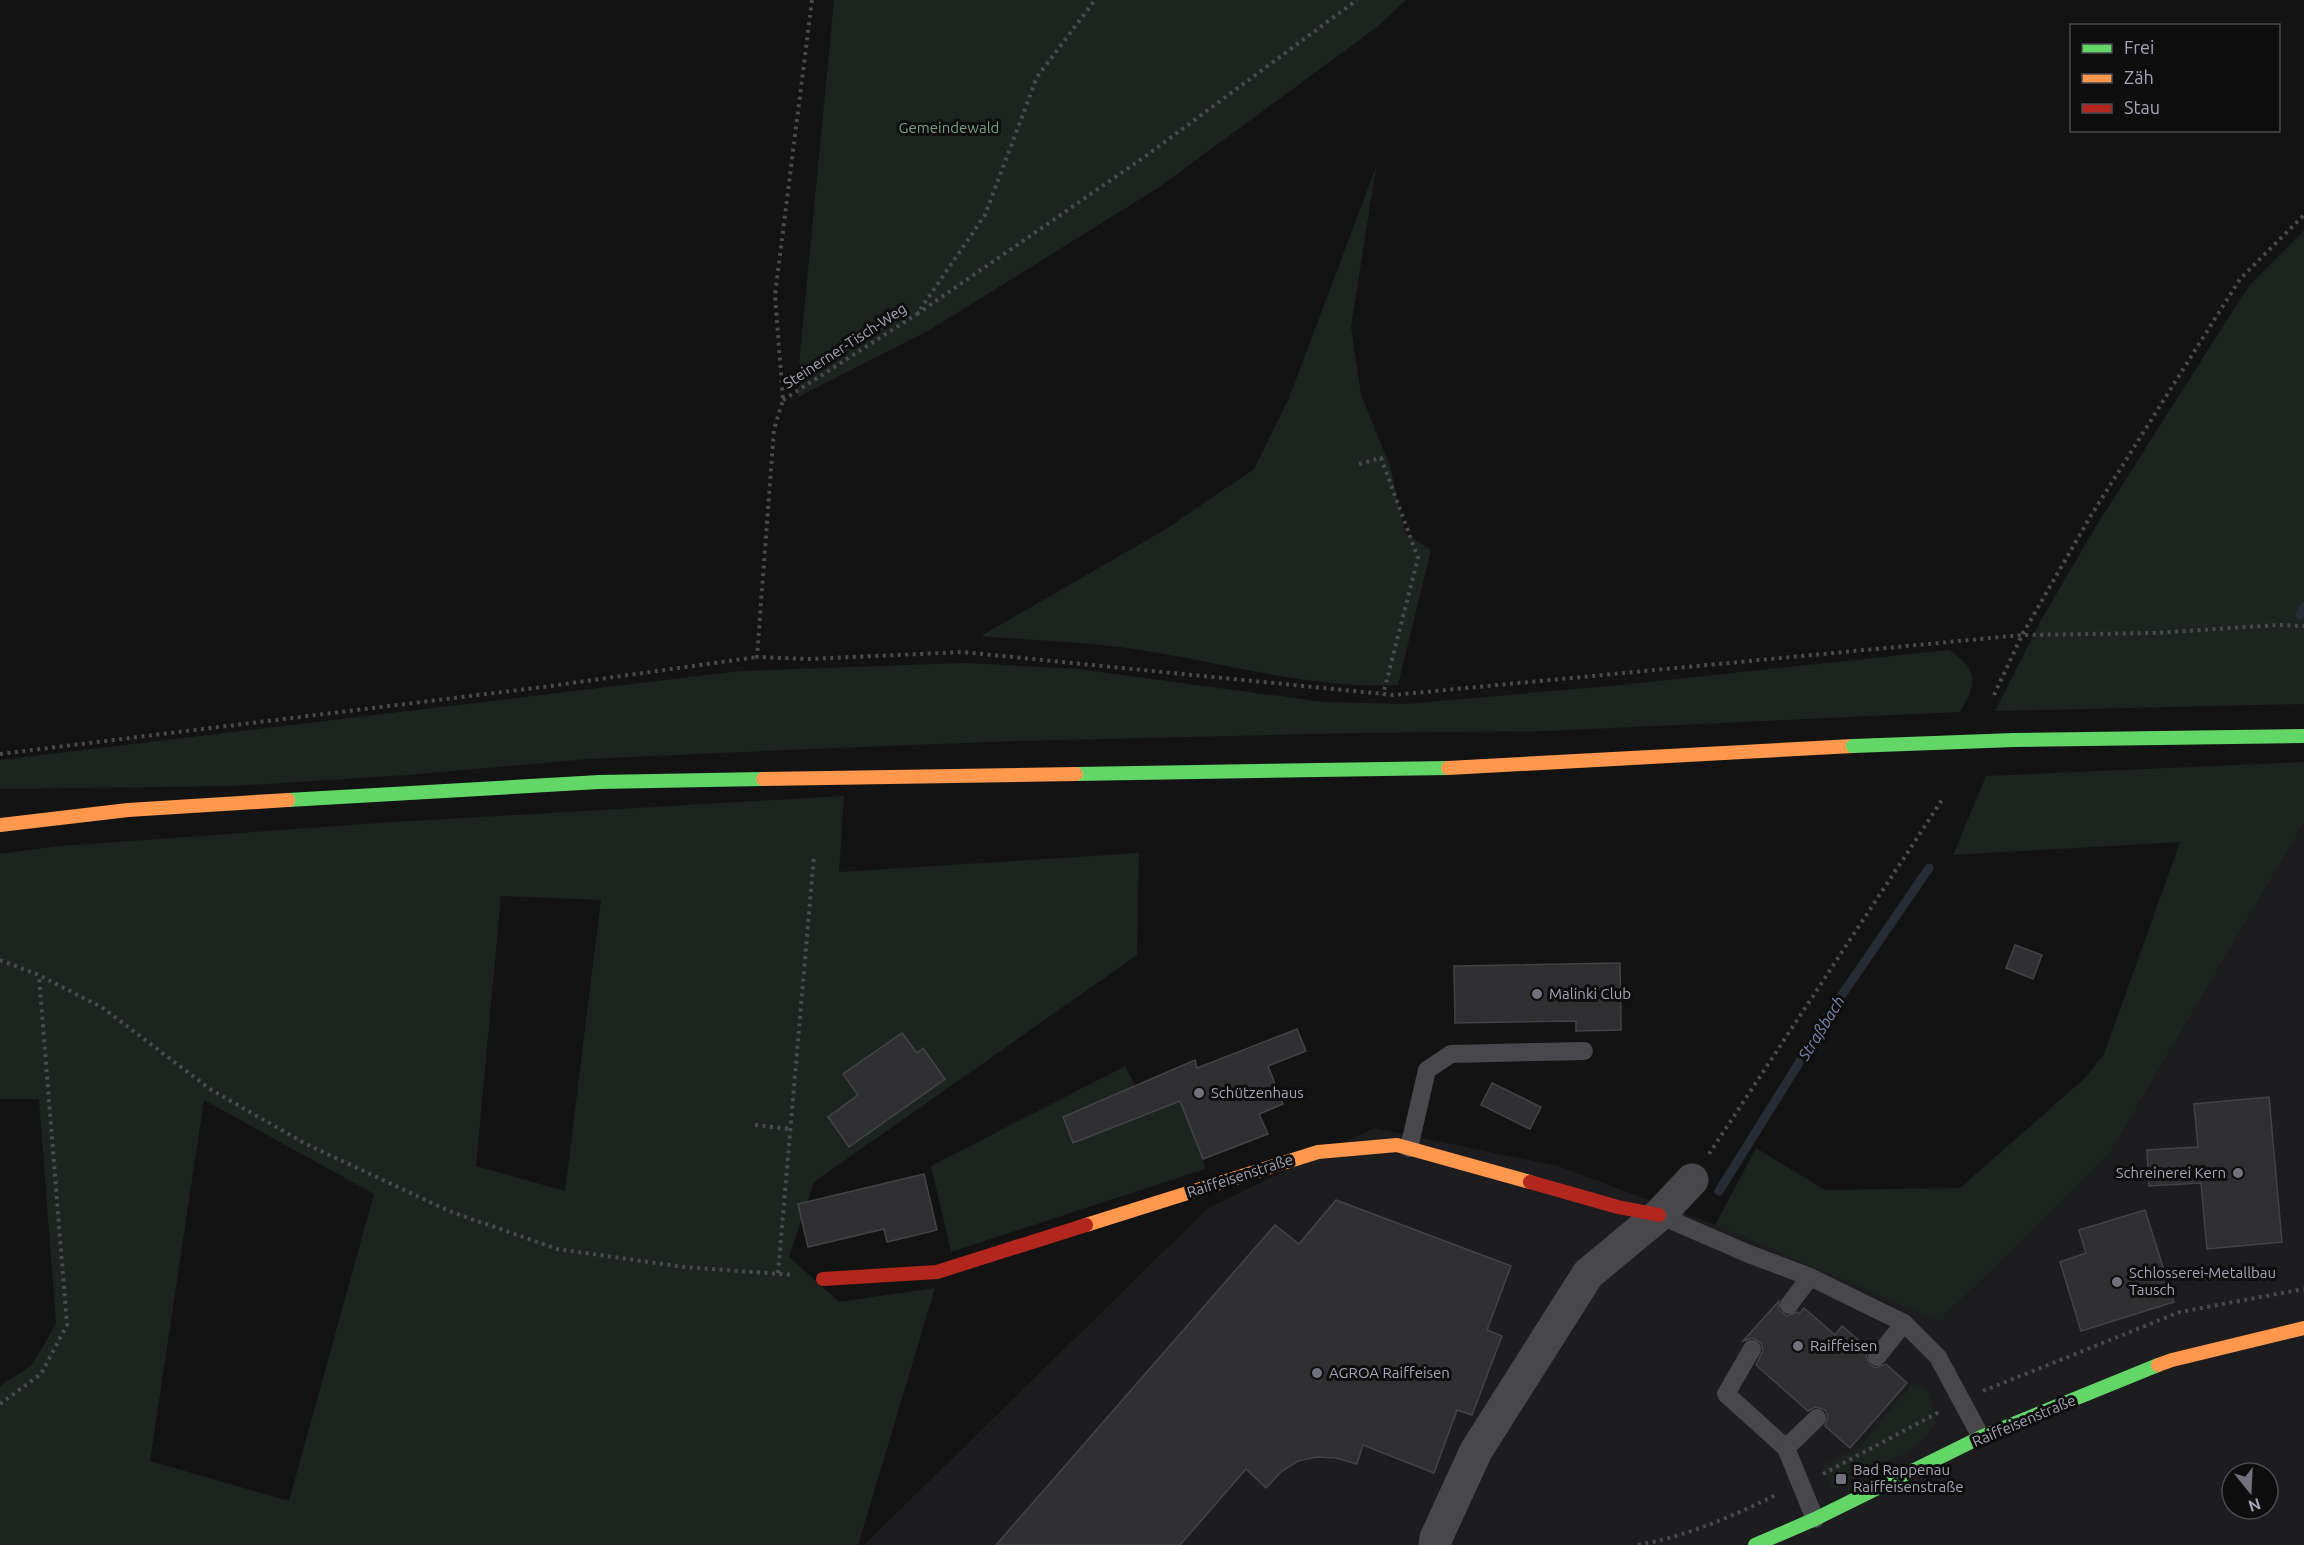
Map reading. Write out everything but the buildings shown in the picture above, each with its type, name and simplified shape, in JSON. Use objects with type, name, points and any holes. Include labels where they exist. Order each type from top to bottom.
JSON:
[{"type":"main road","points":[[0,825],[128,810],[599,782],[1465,768],[1926,741],[2304,736]]},
{"type":"main road","name":"Raiffeisenstraße","points":[[823,1279],[937,1272],[1318,1152],[1397,1145],[1618,1207],[1659,1215]]},
{"type":"main road","name":"Raiffeisenstraße","points":[[1755,1545],[1815,1519],[1981,1437],[2172,1360],[2304,1328]]},
{"type":"street","points":[[1435,1545],[1436,1538],[1476,1451],[1588,1274],[1659,1215],[1692,1180]]},
{"type":"lane","points":[[1409,1149],[1427,1070],[1451,1054],[1584,1051]]},
{"type":"lane","points":[[1659,1215],[1749,1254],[1810,1277],[1904,1323],[1938,1358],[1981,1437]]},
{"type":"lane","points":[[1790,1305],[1810,1277]]},
{"type":"lane","points":[[1877,1357],[1904,1323]]},
{"type":"lane","points":[[1752,1349],[1726,1394],[1786,1448],[1815,1519]]},
{"type":"lane","points":[[1786,1448],[1817,1418]]},
{"type":"path","points":[[757,657],[774,429],[783,400],[775,295],[812,0]]},
{"type":"path","name":"Steinerner-Tisch-Weg","points":[[783,400],[916,314],[985,215],[1037,77],[1095,0]]},
{"type":"path","points":[[916,314],[1143,158],[1357,0]]},
{"type":"path","points":[[1994,695],[2022,635],[2091,517],[2240,279],[2304,214]]},
{"type":"path","points":[[1359,464],[1381,458],[1418,558],[1383,695]]},
{"type":"path","points":[[0,754],[543,687],[757,657],[809,659],[963,652],[1383,695],[2022,635],[2154,633],[2278,625],[2304,626]]},
{"type":"path","points":[[1692,1180],[1944,796]]},
{"type":"path","points":[[0,960],[39,975],[103,1008],[210,1089],[304,1143],[449,1211],[557,1249],[684,1267],[778,1273],[814,855]]},
{"type":"path","points":[[0,1404],[40,1374],[67,1325],[39,975]]},
{"type":"path","points":[[755,1125],[790,1130]]},
{"type":"path","points":[[1961,1400],[2180,1312],[2304,1289]]},
{"type":"shaded area","points":[[2304,823],[2304,1545],[864,1545],[1208,1208],[1374,1128],[1558,1166],[1715,1225],[1939,1320],[2110,1153]]},
{"type":"green space","name":"Gemeindewald","points":[[834,0],[1406,0],[1377,27],[1158,188],[928,331],[798,397],[800,354]]},
{"type":"green space","points":[[1376,167],[1351,327],[1361,395],[1390,466],[1405,533],[1431,550],[1398,685],[1330,683],[1296,679],[1127,648],[981,636],[1166,529],[1254,469],[1289,398]]},
{"type":"green space","points":[[2304,231],[2304,704],[1995,711],[2041,620],[2098,523],[2248,287]]},
{"type":"green space","points":[[1949,650],[1966,664],[1972,678],[1970,693],[1960,712],[1547,731],[1014,741],[588,759],[407,775],[234,786],[0,789],[0,760],[740,671],[965,663],[1078,669],[1323,702],[1406,704],[1621,685]]},
{"type":"green space","points":[[2304,762],[2304,823],[2110,1153],[1939,1321],[1715,1225],[1756,1148],[1825,1190],[1960,1188],[2085,1078],[2104,1054],[2180,842],[1953,855],[1986,776]]},
{"type":"green space","points":[[844,796],[839,872],[1139,853],[1137,955],[814,1182],[789,1257],[839,1302],[935,1288],[858,1545],[0,1545],[0,1386],[32,1365],[56,1324],[39,1099],[0,1099],[0,854],[60,846],[394,822]],"holes":[[[501,896],[601,900],[565,1191],[476,1166]],[[204,1100],[374,1194],[289,1501],[150,1461]]]},
{"type":"green space","points":[[1125,1066],[1135,1086],[1064,1117],[1073,1143],[1180,1101],[1205,1169],[951,1252],[931,1166]]},
{"type":"green space","points":[[1912,1384],[1925,1387],[1932,1402],[1936,1422],[1926,1437],[1907,1452],[1831,1490],[1824,1465],[1860,1447]]},
{"type":"waterway","name":"Straßbach","points":[[2300,615],[2304,607]]},
{"type":"waterway","name":"Straßbach","points":[[1719,1191],[1835,1005],[1929,868]]},
{"type":"traffic: fast","points":[[2014,740],[2304,736]]},
{"type":"traffic: fast","points":[[1853,746],[2014,740]]},
{"type":"traffic: fast","points":[[1076,774],[1448,768]]},
{"type":"traffic: fast","points":[[288,800],[599,782],[763,779]]},
{"type":"traffic: fast","points":[[1755,1545],[1815,1519],[1981,1437],[2158,1365]]},
{"type":"traffic: slow","points":[[1448,768],[1853,746]]},
{"type":"traffic: slow","points":[[763,779],[1076,774]]},
{"type":"traffic: slow","points":[[0,825],[128,810],[288,800]]},
{"type":"traffic: slow","points":[[1086,1225],[1318,1152],[1397,1145],[1530,1182]]},
{"type":"traffic: slow","points":[[2158,1365],[2304,1328]]},
{"type":"traffic: jam","points":[[1530,1182],[1618,1207],[1659,1215]]},
{"type":"traffic: jam","points":[[823,1279],[937,1272],[1086,1225]]},
{"type":"place","name":"Malinki Club","points":[[1537,994]]},
{"type":"place","name":"Schützenhaus","points":[[1199,1093]]},
{"type":"place","name":"Schreinerei Kern","points":[[2238,1173]]},
{"type":"place","name":"Schlosserei-Metallbau Tausch","points":[[2117,1282]]},
{"type":"place","name":"Raiffeisen","points":[[1798,1346]]},
{"type":"place","name":"AGROA Raiffeisen","points":[[1317,1373]]},
{"type":"place","name":"Bad Rappenau Raiffeisenstraße","points":[[1841,1479]]}]
